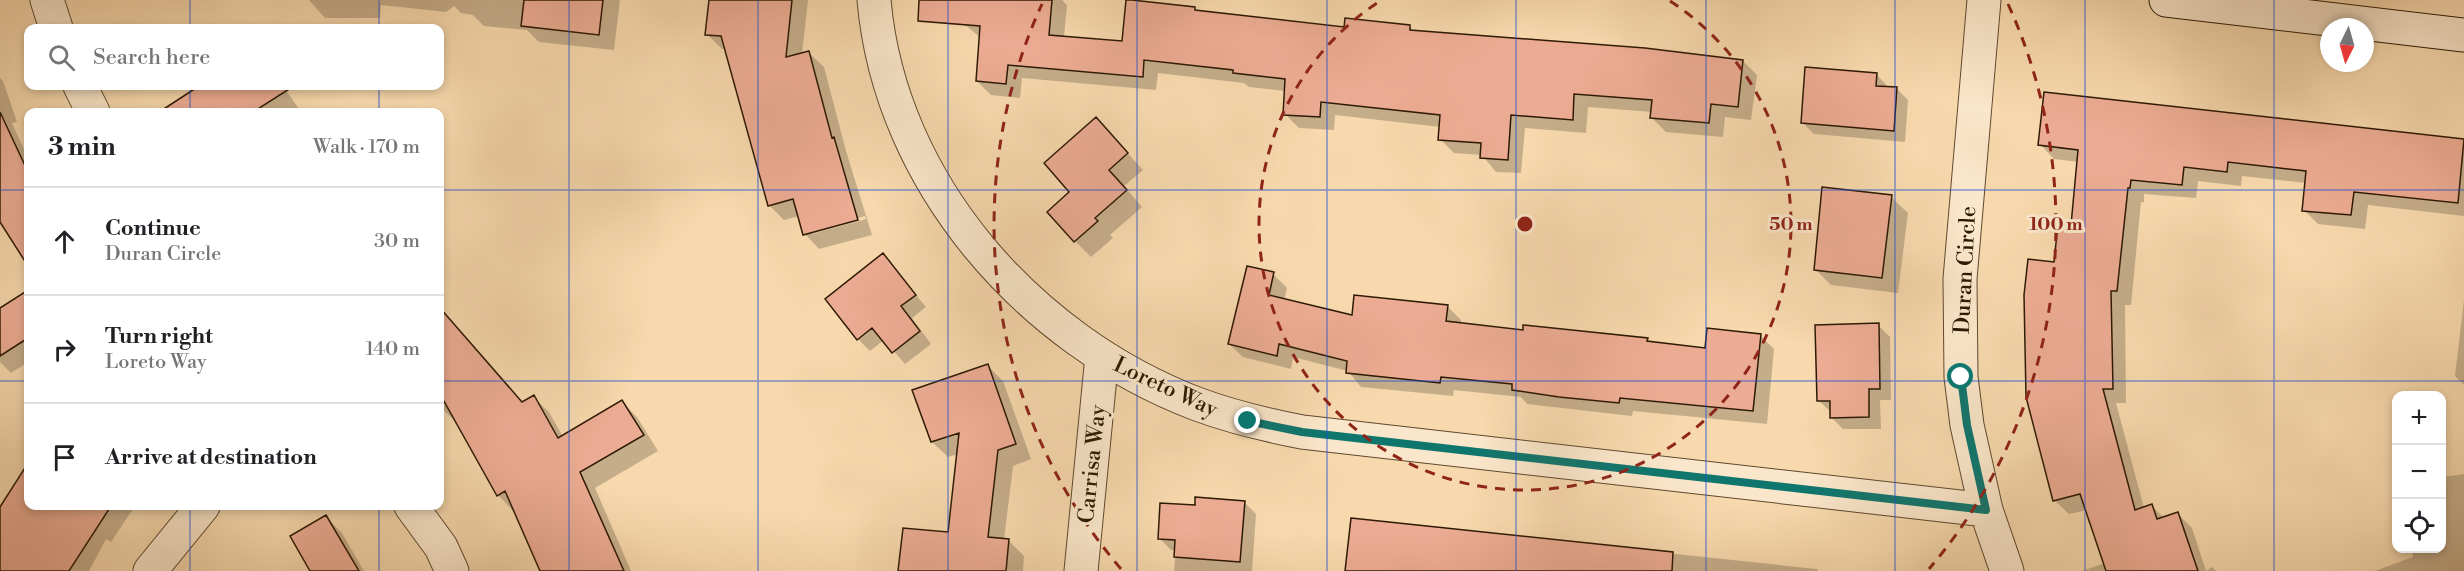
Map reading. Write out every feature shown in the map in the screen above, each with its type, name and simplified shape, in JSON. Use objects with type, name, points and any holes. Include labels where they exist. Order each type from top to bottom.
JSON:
[{"type":"street","points":[[47,0],[55,24]]},
{"type":"street","name":"Loreto Way","points":[[874,0],[879,40],[902,119],[942,198],[975,243],[1012,284],[1053,321],[1102,356],[1138,377],[1196,403],[1248,421],[1302,432],[1986,510]]},
{"type":"street","name":"Duran Circle","points":[[1984,0],[1960,279],[1961,377],[1967,425],[1986,510],[2007,571]]},
{"type":"street","points":[[2166,0],[2464,35]]},
{"type":"street","points":[[82,90],[91,108]]},
{"type":"street","name":"Carrisa Way","points":[[1081,571],[1102,356]]},
{"type":"street","points":[[150,571],[200,510]]},
{"type":"street","points":[[414,510],[441,547],[452,571]]},
{"type":"building","points":[[524,0],[603,0],[599,35],[521,26]]},
{"type":"building","points":[[709,0],[792,0],[786,57],[809,51],[832,138],[834,137],[858,220],[803,235],[793,199],[768,206],[721,36],[705,35]]},
{"type":"building","points":[[919,0],[1052,0],[1049,35],[1122,41],[1126,0],[1132,0],[1195,7],[1195,10],[1344,27],[1345,18],[1410,25],[1410,30],[1645,48],[1743,60],[1738,107],[1711,104],[1709,123],[1650,118],[1652,100],[1574,94],[1573,120],[1511,115],[1508,160],[1480,158],[1481,143],[1438,140],[1440,115],[1321,102],[1320,117],[1283,115],[1285,79],[1233,73],[1233,70],[1144,60],[1143,77],[1008,65],[1006,84],[976,81],[980,26],[918,21]]},
{"type":"building","points":[[1805,67],[1877,73],[1876,86],[1897,87],[1894,131],[1801,123]]},
{"type":"building","points":[[193,90],[288,90],[259,108],[165,108]]},
{"type":"building","points":[[2044,92],[2464,139],[2458,203],[2354,192],[2351,215],[2302,211],[2306,171],[2228,162],[2227,172],[2184,167],[2182,185],[2131,180],[2130,188],[2128,188],[2117,291],[2111,291],[2113,389],[2103,389],[2135,510],[2152,504],[2157,519],[2178,512],[2198,571],[2106,571],[2080,494],[2053,501],[2026,397],[2024,295],[2028,259],[2054,262],[2058,224],[2071,225],[2078,150],[2038,145]]},
{"type":"building","points":[[0,112],[24,163],[24,260],[0,222]]},
{"type":"building","points":[[1096,117],[1128,153],[1109,170],[1127,190],[1095,218],[1098,221],[1074,242],[1047,212],[1069,192],[1044,163]]},
{"type":"building","points":[[1822,187],[1892,195],[1882,278],[1814,270]]},
{"type":"building","points":[[883,253],[916,295],[901,306],[920,331],[892,353],[872,328],[857,340],[825,299]]},
{"type":"building","points":[[1247,266],[1274,272],[1269,295],[1352,315],[1354,295],[1448,305],[1446,321],[1523,330],[1523,325],[1648,338],[1647,341],[1705,348],[1707,328],[1761,334],[1753,411],[1620,398],[1619,403],[1559,397],[1512,390],[1512,384],[1441,377],[1440,383],[1346,373],[1347,361],[1279,344],[1277,356],[1228,344]]},
{"type":"building","points":[[24,293],[24,341],[0,356],[0,308]]},
{"type":"building","points":[[444,313],[522,402],[534,395],[558,438],[622,400],[644,435],[580,472],[624,571],[540,571],[505,491],[497,496],[444,401]]},
{"type":"building","points":[[1879,323],[1880,389],[1869,389],[1869,417],[1830,418],[1830,401],[1817,401],[1815,325]]},
{"type":"building","points":[[988,364],[1016,444],[998,450],[988,537],[1009,539],[1006,571],[898,571],[903,528],[948,532],[959,433],[931,442],[912,390]]},
{"type":"building","points":[[24,469],[24,510],[108,510],[69,571],[0,571],[0,507]]},
{"type":"building","points":[[1195,497],[1245,501],[1240,562],[1174,557],[1175,540],[1158,539],[1160,503],[1195,505]]},
{"type":"building","points":[[326,515],[359,571],[310,571],[290,536]]},
{"type":"building","points":[[1351,518],[1673,552],[1672,571],[1345,571]]},
{"type":"route","points":[[1248,421],[1302,432],[1986,510],[1967,425],[1961,377]]}]
